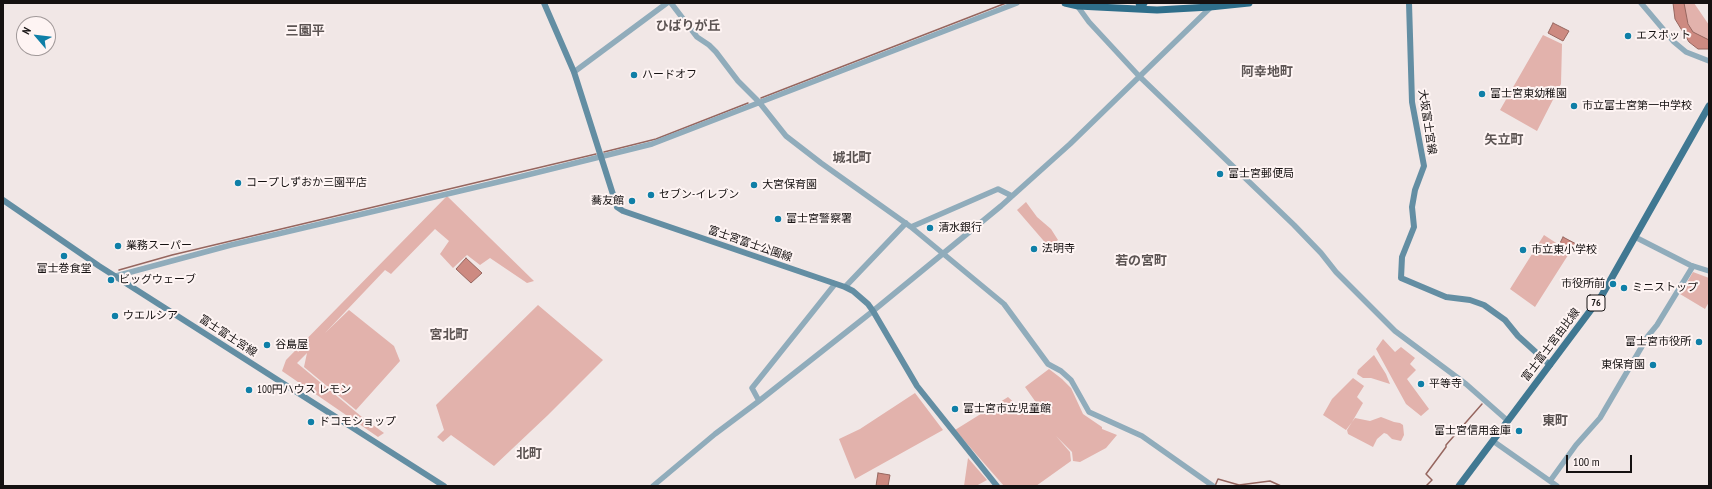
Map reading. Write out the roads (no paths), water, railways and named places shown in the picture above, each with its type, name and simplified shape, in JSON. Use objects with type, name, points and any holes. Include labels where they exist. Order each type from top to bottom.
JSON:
[{"type":"highway","points":[[1065,3],[1138,10],[1250,3]]},
{"type":"highway","points":[[1139,3],[1144,3]]},
{"type":"main road","name":"富士宮富士公園線","points":[[544,3],[574,72],[615,203],[620,210],[845,287],[862,298],[873,311],[917,386],[997,486]]},
{"type":"main road","name":"大坂富士宮線","points":[[1408,3],[1412,102],[1424,166],[1415,190],[1412,207],[1414,227],[1402,257],[1401,278],[1446,297],[1470,300],[1484,305],[1505,320],[1518,336],[1550,365]]},
{"type":"main road","name":"富士富士宮由比線","points":[[1459,486],[1602,295],[1709,106]]},
{"type":"main road","name":"富士富士宮線","points":[[3,200],[116,276],[444,486]]},
{"type":"street","points":[[574,72],[667,3]]},
{"type":"street","points":[[671,3],[697,37],[716,52],[738,81],[759,102],[786,136],[821,163],[909,225],[1004,304],[1048,364],[1061,371],[1071,380],[1089,412],[1142,436],[1213,486]]},
{"type":"street","points":[[116,276],[169,260],[238,243],[652,144],[1017,3]]},
{"type":"street","points":[[1641,3],[1674,42],[1686,52],[1709,61]]},
{"type":"street","points":[[1077,4],[1089,22],[1139,76],[1294,225],[1321,253],[1336,272],[1395,331],[1466,384],[1508,421]]},
{"type":"street","points":[[653,486],[715,434],[945,254],[1070,144],[1212,5]]},
{"type":"street","points":[[845,287],[909,225],[998,189],[1012,196]]},
{"type":"street","points":[[1635,237],[1693,266],[1709,271]]},
{"type":"street","points":[[1550,482],[1576,445],[1600,418],[1648,336],[1657,325],[1693,266]]},
{"type":"street","points":[[759,401],[752,388],[835,284]]},
{"type":"street","points":[[1492,441],[1550,482],[1558,486]]},
{"type":"waterway","points":[[761,98],[1006,3]]},
{"type":"waterway","points":[[604,152],[656,139],[748,103]]},
{"type":"waterway","points":[[119,270],[172,255],[596,154]]},
{"type":"waterway","points":[[1426,486],[1432,480],[1426,474],[1446,445],[1482,404]]},
{"type":"waterway","points":[[1215,486],[1218,479],[1239,485],[1270,481],[1281,486]]},
{"type":"place","name":"エスポット","points":[[1628,36]]},
{"type":"place","name":"ハードオフ","points":[[634,75]]},
{"type":"place","name":"富士宮東幼稚園","points":[[1482,94]]},
{"type":"place","name":"市立富士宮第一中学校","points":[[1574,106]]},
{"type":"place","name":"富士宮郵便局","points":[[1220,174]]},
{"type":"place","name":"コープしずおか三園平店","points":[[238,183]]},
{"type":"place","name":"大宮保育園","points":[[754,185]]},
{"type":"place","name":"セブン-イレブン","points":[[651,195]]},
{"type":"place","name":"蕎友館","points":[[632,201]]},
{"type":"place","name":"富士宮警察署","points":[[778,219]]},
{"type":"place","name":"清水銀行","points":[[930,228]]},
{"type":"place","name":"業務スーパー","points":[[118,246]]},
{"type":"place","name":"法明寺","points":[[1034,249]]},
{"type":"place","name":"市立東小学校","points":[[1523,250]]},
{"type":"place","name":"富士巻食堂","points":[[64,256]]},
{"type":"place","name":"ビッグウェーブ","points":[[111,280]]},
{"type":"place","name":"市役所前","points":[[1613,284]]},
{"type":"place","name":"ミニストップ","points":[[1624,288]]},
{"type":"place","name":"ウエルシア","points":[[115,316]]},
{"type":"place","name":"富士宮市役所","points":[[1699,342]]},
{"type":"place","name":"谷島屋","points":[[267,345]]},
{"type":"place","name":"東保育園","points":[[1653,365]]},
{"type":"place","name":"平等寺","points":[[1421,384]]},
{"type":"place","name":"100円ハウス レモン","points":[[249,390]]},
{"type":"place","name":"富士宮市立児童館","points":[[955,409]]},
{"type":"place","name":"ドコモショップ","points":[[311,422]]},
{"type":"place","name":"富士宮信用金庫","points":[[1519,431]]},
{"type":"district","name":"ひばりが丘","points":[[688,26]]},
{"type":"district","name":"三園平","points":[[305,31]]},
{"type":"district","name":"阿幸地町","points":[[1267,72]]},
{"type":"district","name":"矢立町","points":[[1504,140]]},
{"type":"district","name":"城北町","points":[[852,158]]},
{"type":"district","name":"若の宮町","points":[[1141,261]]},
{"type":"district","name":"宮北町","points":[[449,335]]},
{"type":"district","name":"東町","points":[[1555,421]]},
{"type":"district","name":"北町","points":[[529,454]]}]
